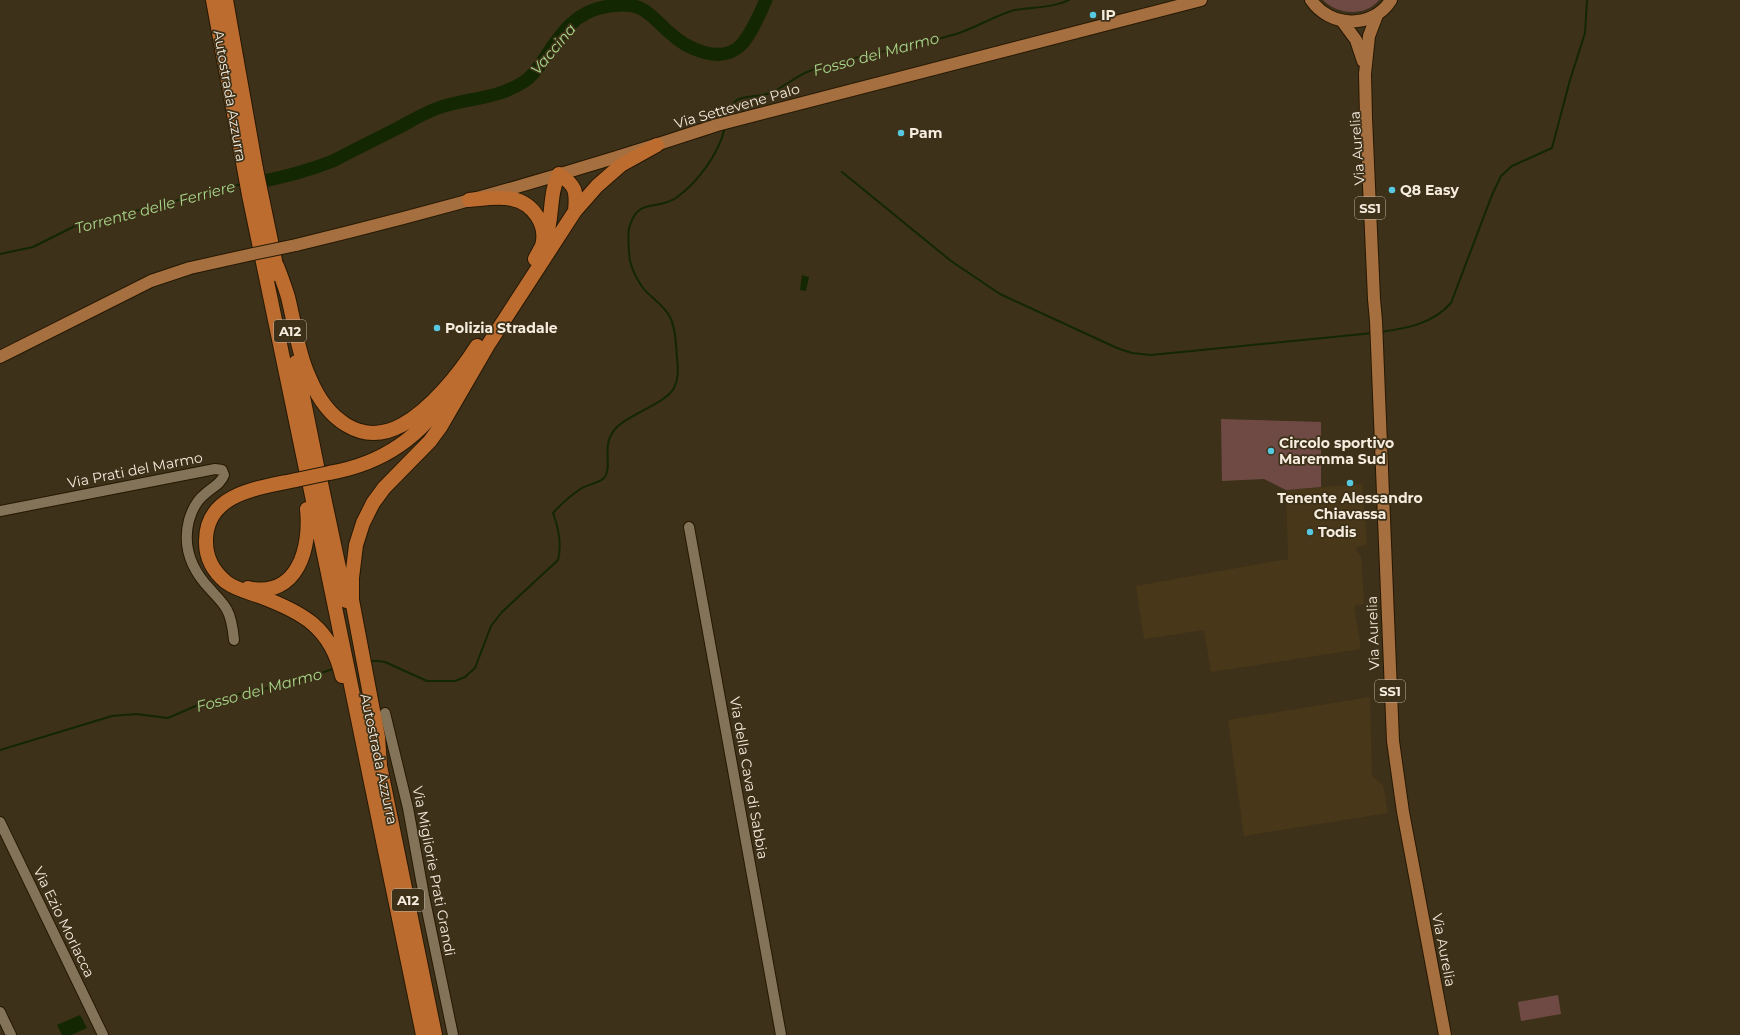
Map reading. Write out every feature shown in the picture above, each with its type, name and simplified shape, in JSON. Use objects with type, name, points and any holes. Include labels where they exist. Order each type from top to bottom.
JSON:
[{"type":"highway","name":"Autostrada Azzurra","points":[[213,0],[255,193],[276,266],[310,479]]},
{"type":"highway","name":"Autostrada Azzurra","points":[[226,0],[250,171]]},
{"type":"highway","points":[[374,765],[358,744],[352,665],[353,611],[351,586],[355,550],[363,523],[370,508],[382,491],[420,452],[437,431],[530,278],[575,211],[593,191],[621,165],[657,145]]},
{"type":"highway","points":[[310,479],[308,534],[304,554],[297,569],[285,581],[269,588],[254,589],[233,582],[219,570],[212,554],[210,535],[217,517],[226,506],[238,498],[256,492],[354,468],[373,461],[406,442],[432,417],[542,247],[549,228],[554,187],[559,174],[571,184],[576,192],[575,211]]},
{"type":"highway","name":"Autostrada Azzurra","points":[[255,193],[277,350],[310,479],[352,665]]},
{"type":"highway","points":[[469,200],[506,198],[526,204],[533,210],[541,224],[543,235],[542,247]]},
{"type":"highway","points":[[276,266],[286,292],[301,357],[310,379],[325,406],[335,417],[348,426],[360,432],[372,433],[402,425],[428,404],[463,367]]},
{"type":"highway","points":[[374,765],[379,745],[352,665],[308,619],[282,605],[229,584],[215,570],[207,551],[206,536],[209,524],[215,512],[227,500],[246,491],[362,469],[398,452],[421,434],[463,386]]},
{"type":"highway","name":"Autostrada Azzurra","points":[[374,765],[423,1035]]},
{"type":"highway","name":"Autostrada Azzurra","points":[[374,765],[435,1035]]},
{"type":"main road","name":"Via Settevene Palo","points":[[0,356],[151,281],[190,268],[356,231],[559,174],[657,145],[717,125],[1201,0]]},
{"type":"main road","name":"SS1","points":[[1311,0],[1328,16],[1342,21],[1354,22],[1366,20],[1377,15],[1388,5],[1391,0]]},
{"type":"main road","name":"Via Aurelia","points":[[1365,74],[1369,36],[1377,15]]},
{"type":"main road","name":"Via Aurelia","points":[[1342,21],[1356,40],[1362,56],[1365,74],[1366,133],[1377,343],[1389,668],[1394,751],[1403,812],[1445,1035]]},
{"type":"street","name":"Via Prati del Marmo","points":[[0,511],[215,469],[222,470],[224,475],[222,480],[201,497],[192,512],[188,526],[187,546],[188,556],[196,572],[228,612],[234,640]]},
{"type":"street","name":"Via della Cava di Sabbia","points":[[689,527],[781,1035]]},
{"type":"street","name":"Via Migliorie Prati Grandi","points":[[385,713],[408,808],[425,902],[453,1035]]},
{"type":"street","name":"Via Ezio Morlacca","points":[[0,822],[103,1035]]},
{"type":"street","points":[[0,1012],[11,1035]]},
{"type":"shaded area","points":[[1323,0],[1379,0],[1366,9],[1351,12],[1336,9]]},
{"type":"shaded area","points":[[802,275],[809,277],[806,291],[800,290]]},
{"type":"shaded area","name":"Circolo sportivo Maremma Sud","points":[[1221,419],[1321,422],[1321,487],[1286,490],[1264,479],[1222,481]]},
{"type":"shaded area","points":[[1362,484],[1367,544],[1355,548],[1361,556],[1364,604],[1354,606],[1361,649],[1211,672],[1204,630],[1144,639],[1136,586],[1288,559],[1286,490]]},
{"type":"shaded area","points":[[1370,697],[1372,776],[1383,785],[1388,813],[1244,836],[1228,720]]},
{"type":"shaded area","points":[[1558,995],[1561,1014],[1521,1021],[1518,1002]]},
{"type":"shaded area","points":[[80,1015],[87,1028],[71,1035],[62,1035],[57,1025]]},
{"type":"waterway","name":"Vaccina","points":[[248,184],[312,169],[333,161],[433,110],[494,95],[515,87],[528,79],[534,73],[557,39],[570,25],[577,19],[594,10],[621,5],[637,7],[651,15],[677,39],[685,44],[704,52],[724,54],[733,51],[741,45],[749,35],[766,0]]},
{"type":"waterway","name":"Fosso del Marmo","points":[[727,117],[730,109],[737,100],[773,92],[806,72],[830,64],[956,34],[1015,10],[1049,6],[1069,0]]},
{"type":"waterway","points":[[1381,332],[1419,324],[1436,316],[1451,303],[1492,195],[1501,176],[1512,166],[1552,148],[1570,80],[1585,33],[1587,0]]},
{"type":"waterway","name":"Fosso del Marmo","points":[[368,661],[385,662],[427,681],[455,681],[465,677],[475,668],[491,626],[502,612],[558,560],[560,548],[559,536],[553,513],[567,499],[578,491],[604,478],[608,467],[609,441],[617,427],[623,422],[664,399],[674,388],[677,381],[678,370],[675,332],[670,317],[661,305],[643,288],[634,271],[631,264],[628,243],[629,228],[638,211],[649,206],[669,202],[676,198],[700,176],[713,157],[725,127]]},
{"type":"waterway","points":[[842,172],[951,261],[1000,294],[1117,348],[1132,353],[1151,355],[1373,333]]},
{"type":"waterway","name":"Torrente delle Ferriere","points":[[0,254],[33,247],[75,226],[242,184]]},
{"type":"waterway","name":"Fosso del Marmo","points":[[0,750],[112,716],[136,714],[168,718],[207,701],[291,683],[333,669]]},
{"type":"place","name":"IP","points":[[1093,15]]},
{"type":"place","name":"Pam","points":[[901,133]]},
{"type":"place","name":"Q8 Easy","points":[[1392,190]]},
{"type":"place","name":"Polizia Stradale","points":[[437,328]]},
{"type":"place","name":"Circolo sportivo Maremma Sud","points":[[1271,451]]},
{"type":"place","name":"Tenente Alessandro Chiavassa","points":[[1350,483]]},
{"type":"place","name":"Todis","points":[[1310,532]]}]
